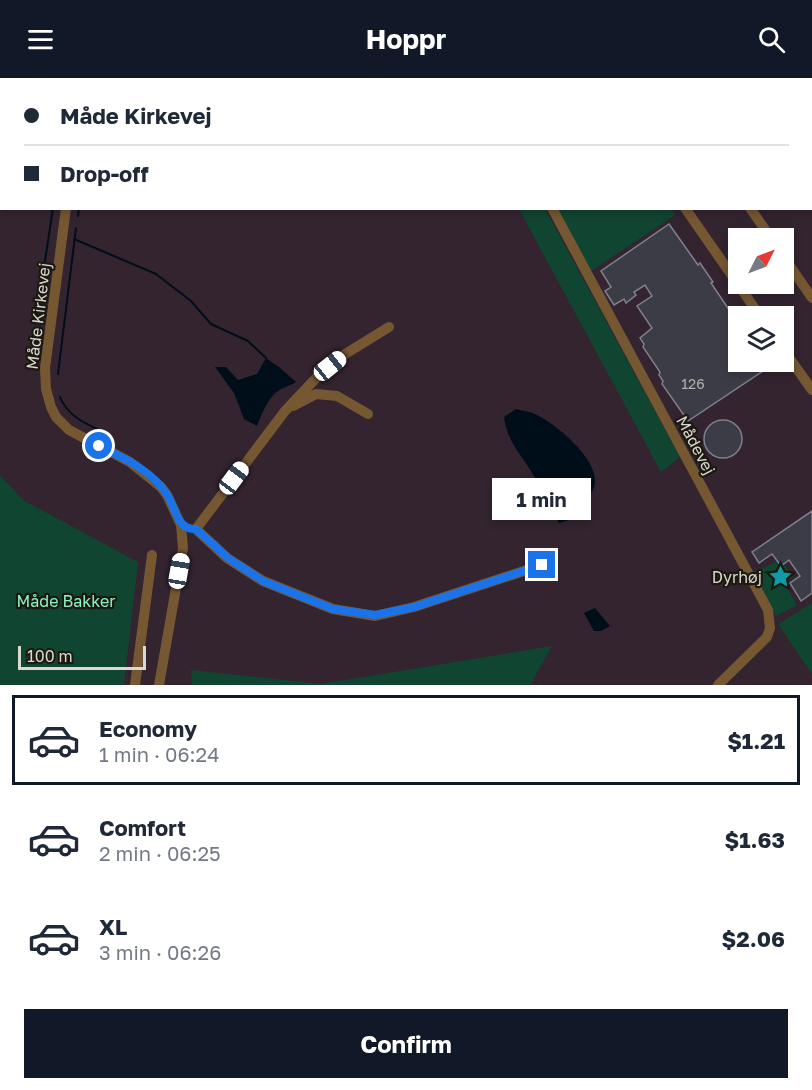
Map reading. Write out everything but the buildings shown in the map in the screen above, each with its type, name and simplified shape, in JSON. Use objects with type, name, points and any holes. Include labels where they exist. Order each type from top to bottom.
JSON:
[{"type":"street","name":"Måde Kirkevej","points":[[66,210],[45,368],[46,388],[56,417],[69,430],[130,462],[153,479],[167,495],[182,525],[183,548],[159,685]]},
{"type":"street","name":"Mådevej","points":[[553,210],[768,610],[770,628],[767,637],[718,685]]},
{"type":"street","points":[[686,210],[753,306]]},
{"type":"street","points":[[751,210],[764,228]]},
{"type":"street","points":[[794,272],[812,298]]},
{"type":"street","points":[[196,529],[285,411],[318,376],[342,356],[389,327]]},
{"type":"street","points":[[794,365],[812,390]]},
{"type":"street","points":[[285,411],[316,394],[338,396],[368,414]]},
{"type":"street","points":[[182,525],[188,529],[196,529],[234,563],[263,581],[333,609],[375,615],[414,607],[542,565]]},
{"type":"street","points":[[135,685],[152,555]]},
{"type":"shaded area","points":[[0,210],[812,210],[812,685],[0,685]]},
{"type":"green space","points":[[520,210],[546,210],[680,457],[661,472]]},
{"type":"green space","points":[[559,210],[672,210],[675,215],[591,271]]},
{"type":"green space","name":"Måde Bakker","points":[[0,475],[23,500],[138,562],[124,685],[0,685]]},
{"type":"green space","points":[[778,561],[781,566],[784,564],[793,576],[785,584],[797,605],[776,616],[754,572]]},
{"type":"green space","points":[[812,603],[812,674],[778,624]]},
{"type":"green space","points":[[552,646],[530,685],[192,685],[191,670],[321,684]]},
{"type":"water","points":[[266,358],[296,382],[274,394],[265,407],[257,426],[244,419],[234,393],[215,367],[226,367],[238,380],[257,374]]},
{"type":"water","points":[[516,409],[537,415],[557,428],[577,446],[591,467],[595,477],[594,487],[573,519],[559,523],[508,434],[504,417]]},
{"type":"water","points":[[595,608],[610,626],[601,631],[594,631],[584,613]]},
{"type":"waterway","points":[[37,314],[53,210]]},
{"type":"waterway","points":[[78,216],[79,210]]},
{"type":"waterway","points":[[58,374],[76,228]]},
{"type":"waterway","points":[[74,239],[156,274],[191,301],[211,324],[248,341],[266,358]]},
{"type":"waterway","points":[[60,397],[72,414],[101,431]]},
{"type":"place","name":"Dyrhøj","points":[[780,577]]},
{"type":"route","points":[[99,446],[130,462],[153,479],[167,495],[182,525],[188,529],[196,529],[240,568],[263,581],[333,609],[375,615],[414,607],[542,565]]}]
